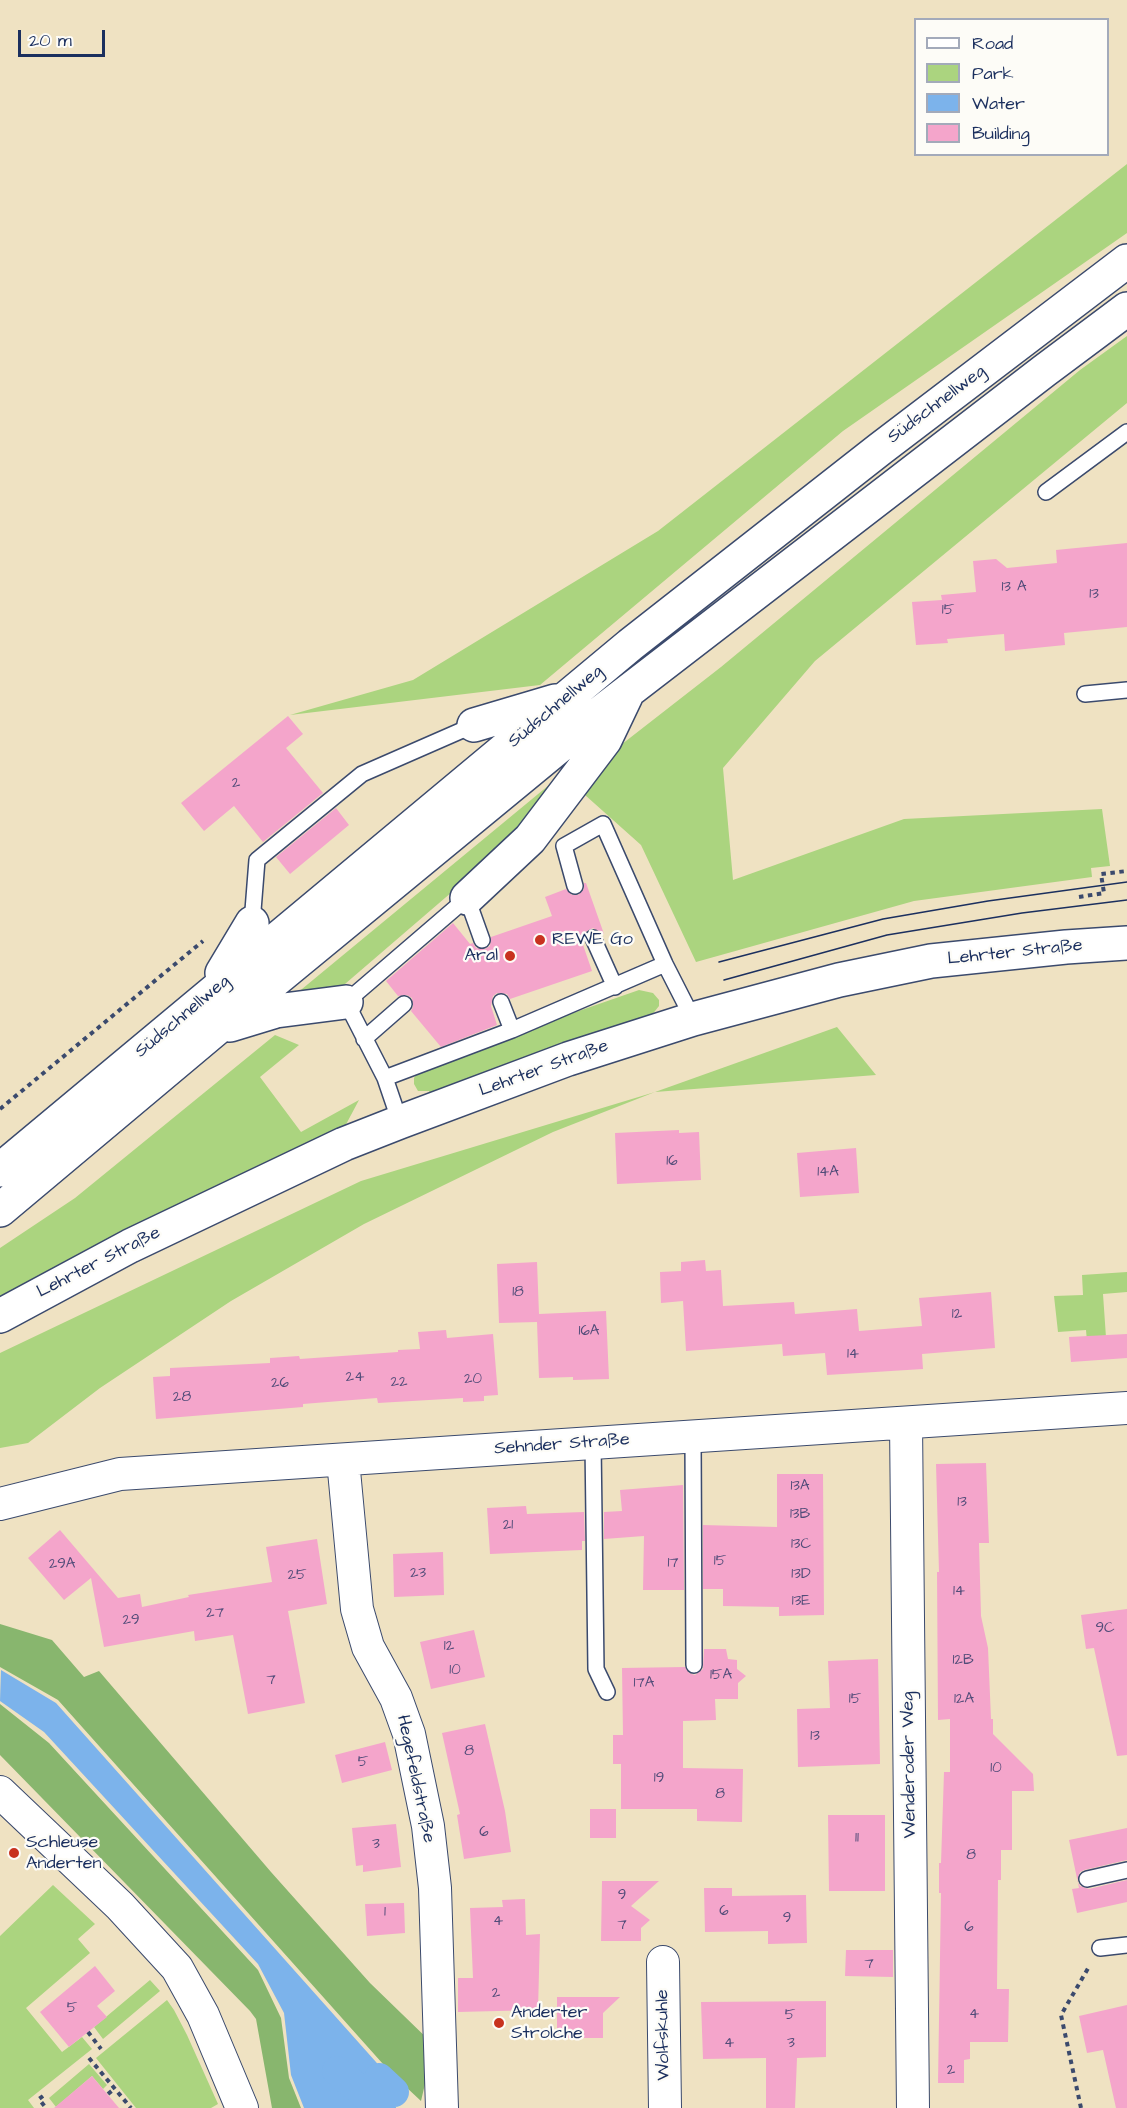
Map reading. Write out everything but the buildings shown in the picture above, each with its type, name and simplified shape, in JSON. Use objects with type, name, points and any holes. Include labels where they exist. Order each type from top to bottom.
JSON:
[{"type":"main road","name":"Südschnellweg","points":[[0,1170],[630,645],[880,448],[1127,261]]},
{"type":"main road","name":"Südschnellweg","points":[[0,1210],[629,690],[1127,309]]},
{"type":"main road","points":[[467,898],[530,839],[605,740],[629,690]]},
{"type":"main road","points":[[474,725],[568,697]]},
{"type":"main road","points":[[209,995],[252,923]]},
{"type":"main road","name":"Lehrter Straße","points":[[0,1316],[130,1246],[344,1144],[568,1059],[693,1019],[839,980],[931,961],[1127,943]]},
{"type":"main road","points":[[217,1029],[276,1011],[346,1002]]},
{"type":"street","name":"Sehnder Straße","points":[[0,1504],[120,1474],[1127,1408]]},
{"type":"street","name":"Wenderoder Weg","points":[[906,1423],[913,2108]]},
{"type":"street","name":"Hegefeldstraße","points":[[343,1460],[357,1609],[368,1647],[396,1698],[409,1734],[428,1826],[435,1888],[442,2108]]},
{"type":"street","points":[[0,1792],[120,1906],[177,1968],[203,2015],[242,2108]]},
{"type":"street","name":"Wolfskuhle","points":[[663,1962],[665,2108]]},
{"type":"lane","points":[[1046,492],[1127,432]]},
{"type":"lane","points":[[1085,694],[1127,690]]},
{"type":"lane","points":[[252,923],[257,860],[362,774],[474,725]]},
{"type":"lane","points":[[575,886],[564,846],[603,824],[665,964],[693,1019]]},
{"type":"lane","points":[[400,1122],[386,1078],[346,1002],[467,898],[482,940]]},
{"type":"lane","points":[[593,938],[615,987]]},
{"type":"lane","points":[[386,1078],[512,1030],[665,964]]},
{"type":"lane","points":[[501,1002],[512,1030]]},
{"type":"lane","points":[[364,1039],[404,1004]]},
{"type":"lane","points":[[693,1437],[694,1665]]},
{"type":"lane","points":[[593,1443],[596,1669],[607,1692]]},
{"type":"lane","points":[[1087,1879],[1127,1870]]},
{"type":"lane","points":[[1100,1948],[1127,1945]]},
{"type":"path","points":[[1079,897],[1104,893],[1101,874],[1127,871]]},
{"type":"path","points":[[0,1109],[212,934]]},
{"type":"path","points":[[1081,2108],[1061,2015],[1100,1948]]},
{"type":"path","points":[[88,2032],[101,2049]]},
{"type":"path","points":[[89,2058],[131,2108]]},
{"type":"path","points":[[108,2094],[114,2089]]},
{"type":"path","points":[[43,2096],[39,2099],[46,2108]]},
{"type":"green space","points":[[1127,164],[1127,233],[843,431],[540,685],[290,715],[413,680],[658,531]]},
{"type":"green space","points":[[1127,336],[1127,403],[815,661],[723,768],[733,880],[904,819],[1102,809],[1110,866],[1091,868],[1092,877],[914,901],[696,962],[641,845],[585,795],[602,769],[617,748],[721,667],[1080,370]]},
{"type":"green space","points":[[566,771],[531,824],[338,990],[279,1008]]},
{"type":"green space","points":[[639,990],[653,993],[659,1000],[659,1006],[651,1016],[430,1096],[429,1091],[418,1091],[414,1084],[417,1073],[444,1058]]},
{"type":"green space","points":[[837,1027],[876,1075],[655,1092]]},
{"type":"green space","points":[[275,1035],[299,1045],[260,1077],[301,1132],[359,1100],[343,1130],[0,1302],[0,1248],[75,1198]]},
{"type":"green space","points":[[655,1092],[553,1132],[364,1224],[231,1301],[100,1388],[28,1443],[0,1448],[0,1353],[361,1181]]},
{"type":"green space","points":[[1127,1272],[1127,1292],[1103,1294],[1107,1352],[1088,1353],[1086,1330],[1058,1332],[1054,1296],[1083,1295],[1082,1275]]},
{"type":"green space","points":[[0,1624],[52,1640],[84,1677],[99,1671],[271,1872],[370,1983],[434,2045],[421,2101],[391,2073],[58,1700],[0,1667]]},
{"type":"green space","points":[[0,1704],[49,1743],[258,1970],[281,2018],[289,2078],[301,2108],[272,2108],[256,2019],[250,2011],[0,1755]]},
{"type":"green space","points":[[53,1885],[95,1924],[78,1939],[90,1953],[26,2008],[62,2052],[82,2037],[92,2049],[28,2100],[34,2108],[0,2108],[0,1936]]},
{"type":"green space","points":[[150,1980],[160,1991],[103,2039],[94,2027]]},
{"type":"green space","points":[[167,2000],[187,2035],[218,2104],[211,2108],[136,2108],[96,2058]]},
{"type":"green space","points":[[89,2064],[107,2085],[103,2089],[92,2076],[56,2107],[49,2098]]},
{"type":"water","points":[[1,1670],[56,1703],[384,2071],[359,2108],[304,2108],[291,2075],[284,2013],[258,1964],[44,1732],[0,1701]]},
{"type":"waterway","points":[[337,2071],[381,2108]]},
{"type":"waterway","points":[[379,2078],[394,2092]]},
{"type":"tram line","points":[[719,962],[883,919],[988,901],[1127,882]]},
{"type":"tram line","points":[[724,980],[887,935],[1022,913],[1127,900]]},
{"type":"place","name":"REWE Go","points":[[540,940]]},
{"type":"place","name":"Aral","points":[[510,956]]},
{"type":"place","name":"Schleuse Anderten","points":[[14,1853]]},
{"type":"place","name":"Anderter Strolche","points":[[499,2023]]}]
